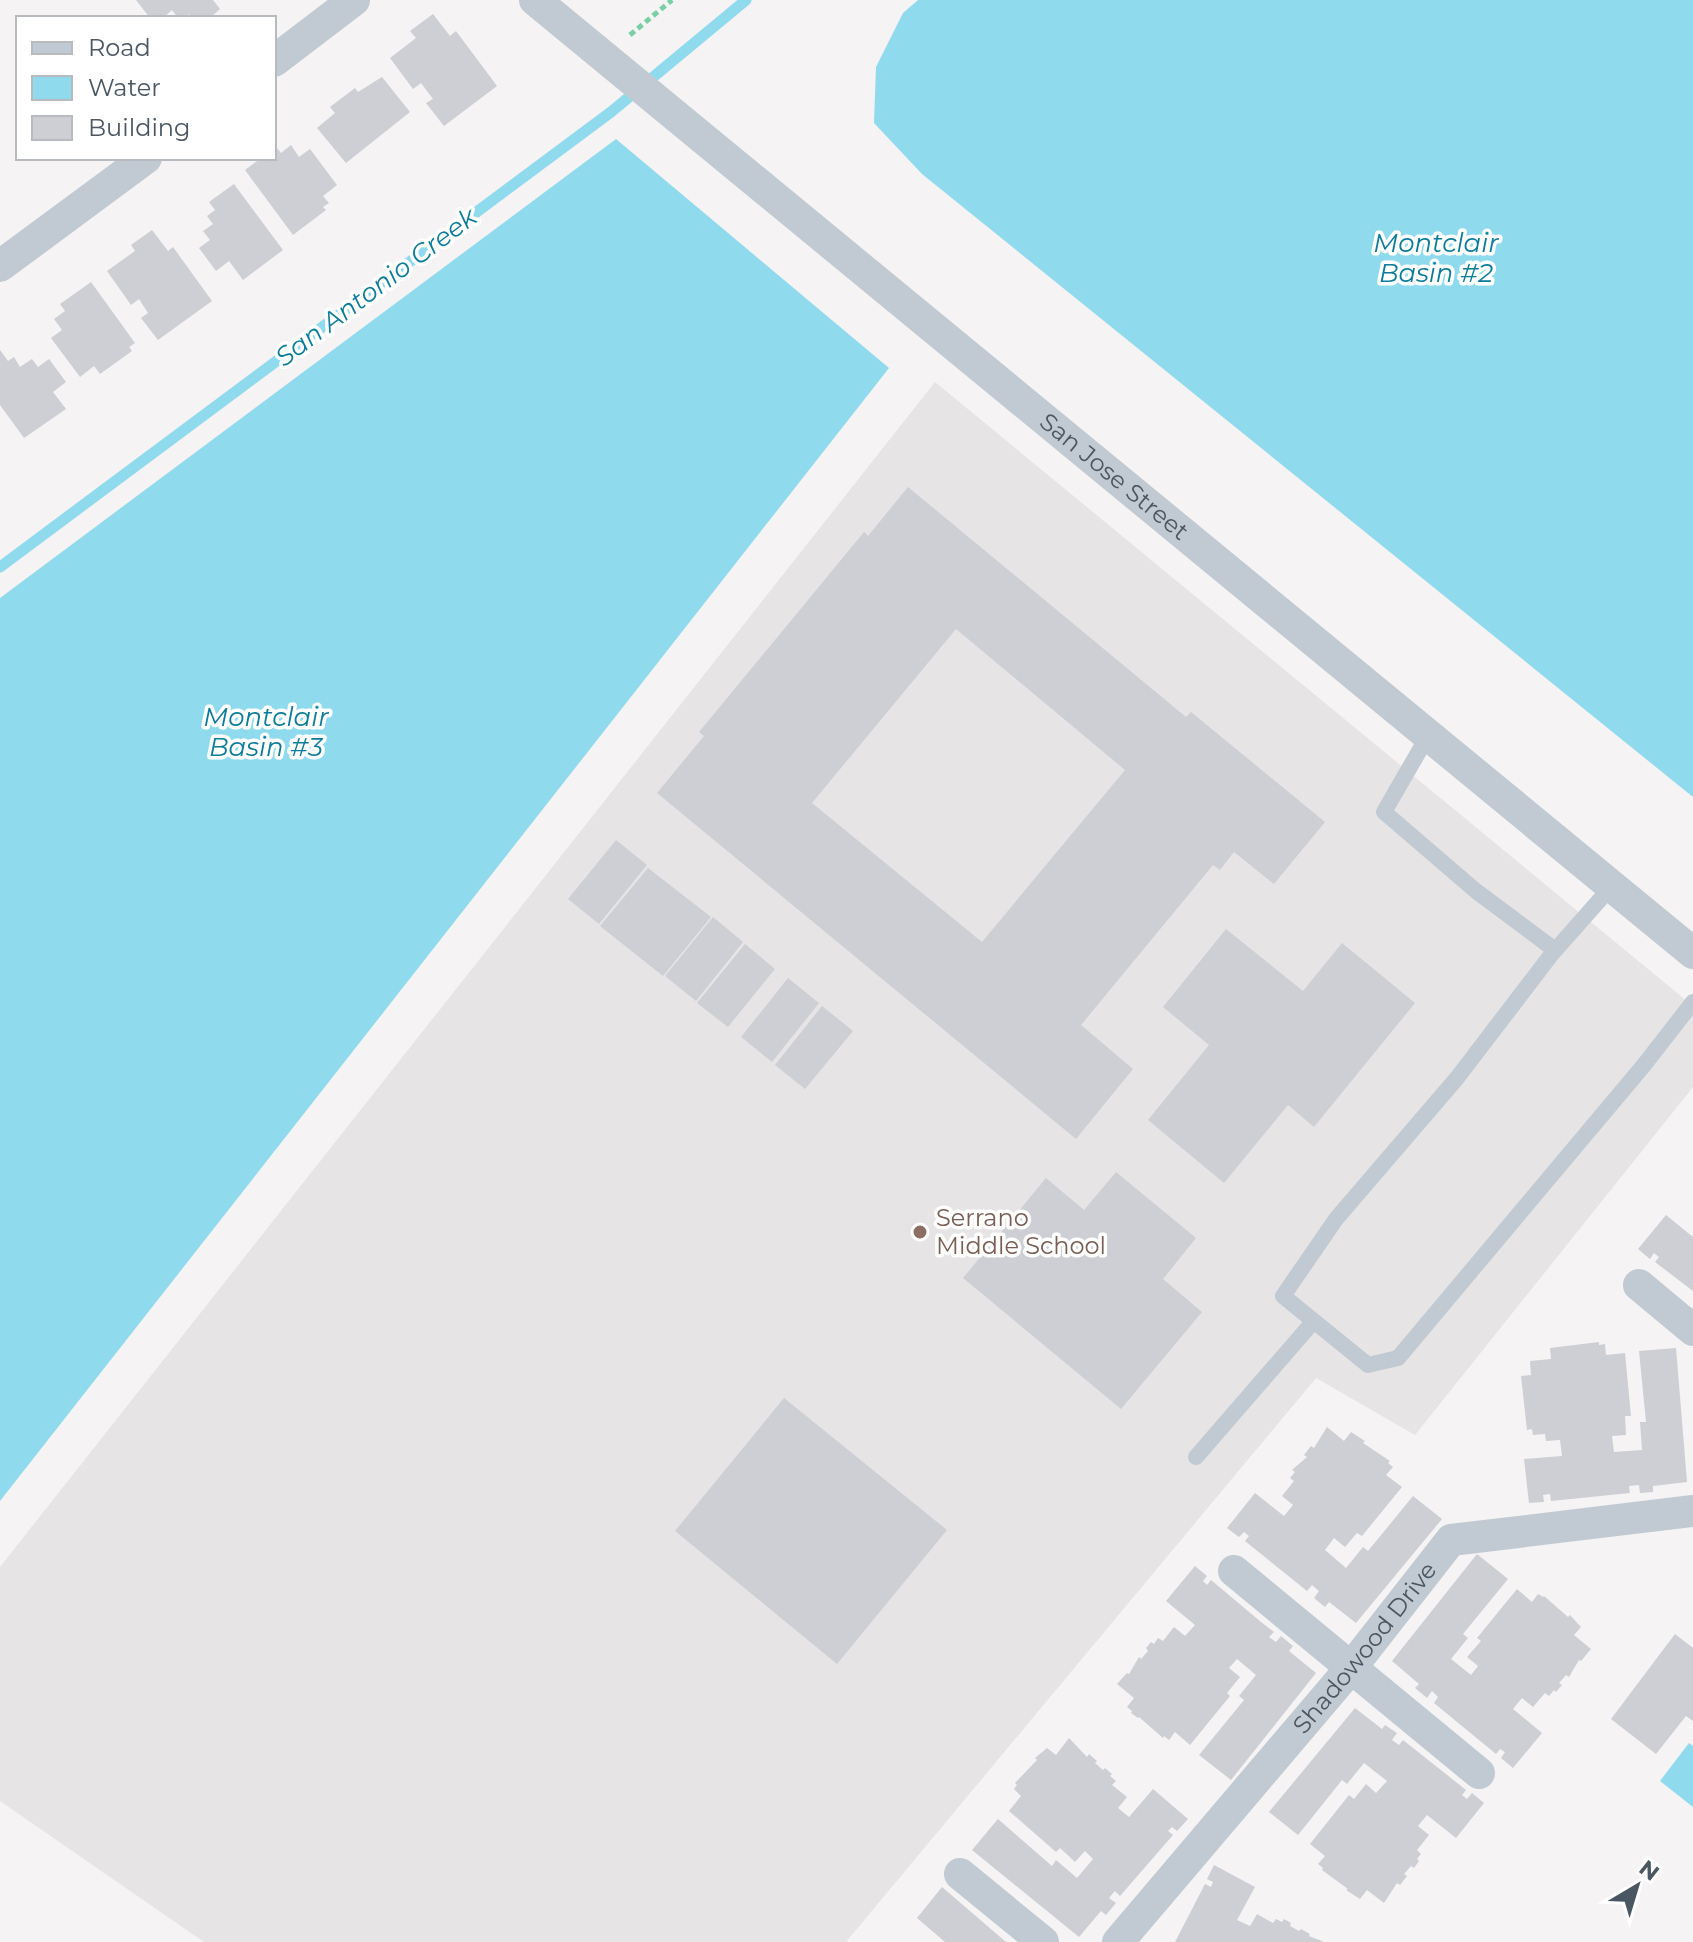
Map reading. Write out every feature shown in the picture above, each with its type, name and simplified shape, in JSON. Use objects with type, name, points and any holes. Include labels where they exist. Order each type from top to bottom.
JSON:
[{"type":"street","points":[[276,59],[354,0]]},
{"type":"street","name":"San Jose Street","points":[[535,0],[620,52],[651,95],[1693,953]]},
{"type":"street","points":[[0,266],[133,162]]},
{"type":"street","points":[[1639,1285],[1693,1330]]},
{"type":"street","name":"Shadowood Drive","points":[[1118,1942],[1350,1669],[1451,1540],[1693,1511]]},
{"type":"street","points":[[1234,1571],[1479,1773]]},
{"type":"street","points":[[960,1874],[1043,1942]]},
{"type":"lane","points":[[1429,734],[1384,812],[1476,891],[1555,950]]},
{"type":"lane","points":[[1612,886],[1555,950],[1457,1078],[1336,1219],[1283,1296],[1368,1365],[1398,1358],[1576,1148],[1693,1002]]},
{"type":"lane","points":[[1196,1457],[1313,1322]]},
{"type":"path","points":[[620,52],[672,0]]},
{"type":"shaded area","name":"Serrano Middle School","points":[[935,382],[1693,1006],[1693,1087],[1415,1435],[1316,1378],[846,1942],[204,1942],[0,1801],[0,1567]]},
{"type":"water","name":"Montclair Basin #2","points":[[918,0],[1693,0],[1693,797],[922,174],[874,123],[876,67],[903,13]]},
{"type":"water","name":"Montclair Basin #3","points":[[616,139],[889,368],[0,1501],[0,598]]},
{"type":"water","points":[[1689,1743],[1693,1746],[1693,1807],[1660,1781]]},
{"type":"building","points":[[136,0],[213,0],[220,9],[212,16],[176,16],[172,10],[165,16],[148,16]]},
{"type":"building","points":[[433,14],[450,36],[456,31],[497,86],[444,126],[426,103],[433,99],[421,83],[413,89],[390,58],[416,38],[410,31]]},
{"type":"building","points":[[382,77],[410,112],[346,163],[317,128],[335,113],[330,107],[355,88],[358,92]]},
{"type":"building","points":[[291,145],[299,157],[310,149],[337,185],[323,196],[329,203],[323,207],[326,210],[293,235],[245,170],[258,160],[276,160],[276,147],[281,153]]},
{"type":"building","points":[[234,184],[283,250],[243,280],[229,261],[216,271],[199,248],[210,240],[203,231],[213,224],[207,216],[215,210],[209,202]]},
{"type":"building","points":[[152,230],[168,251],[173,247],[212,301],[158,340],[141,318],[148,313],[139,299],[131,305],[107,271],[135,251],[131,245]]},
{"type":"building","points":[[91,282],[135,343],[129,347],[132,351],[100,374],[94,366],[80,377],[51,338],[62,330],[54,319],[65,311],[60,304]]},
{"type":"building","points":[[0,350],[8,361],[14,357],[20,367],[32,359],[38,367],[49,359],[66,382],[53,392],[66,409],[24,438],[0,405]]},
{"type":"building","points":[[908,487],[1186,717],[1191,712],[1325,822],[1274,884],[1234,852],[1220,870],[1213,865],[1081,1025],[1133,1069],[1076,1139],[657,793],[704,736],[699,732],[864,532],[868,536]],"holes":[[[956,629],[1125,770],[982,942],[812,803]]]},
{"type":"building","points":[[616,840],[647,865],[599,924],[568,899]]},
{"type":"building","points":[[648,868],[711,917],[663,976],[600,926]]},
{"type":"building","points":[[713,917],[743,942],[696,1001],[665,976]]},
{"type":"building","points":[[1226,929],[1303,991],[1342,943],[1415,1003],[1314,1127],[1288,1105],[1224,1183],[1148,1120],[1209,1045],[1163,1007]]},
{"type":"building","points":[[745,944],[775,969],[728,1027],[697,1003]]},
{"type":"building","points":[[788,978],[819,1003],[772,1062],[741,1037]]},
{"type":"building","points":[[822,1006],[853,1031],[805,1089],[775,1065]]},
{"type":"building","points":[[1116,1172],[1196,1238],[1163,1279],[1202,1312],[1121,1409],[963,1278],[1046,1178],[1084,1210]]},
{"type":"building","points":[[1666,1215],[1693,1237],[1693,1291],[1655,1262],[1659,1257],[1654,1253],[1650,1259],[1638,1249]]},
{"type":"building","points":[[1599,1342],[1599,1345],[1605,1344],[1606,1355],[1625,1353],[1631,1416],[1625,1416],[1626,1435],[1612,1436],[1614,1452],[1642,1450],[1640,1422],[1646,1422],[1639,1351],[1676,1348],[1687,1482],[1653,1486],[1653,1492],[1640,1493],[1639,1485],[1629,1486],[1630,1493],[1551,1501],[1550,1494],[1543,1495],[1544,1502],[1529,1503],[1524,1459],[1562,1456],[1560,1440],[1546,1441],[1545,1434],[1533,1435],[1532,1429],[1527,1430],[1521,1376],[1531,1375],[1530,1361],[1551,1359],[1550,1348]]},
{"type":"building","points":[[784,1398],[947,1530],[837,1664],[675,1531]]},
{"type":"building","points":[[1327,1427],[1344,1441],[1351,1432],[1390,1461],[1388,1463],[1393,1467],[1386,1475],[1402,1487],[1362,1536],[1357,1533],[1345,1547],[1334,1538],[1325,1550],[1346,1568],[1363,1547],[1368,1551],[1413,1496],[1442,1519],[1356,1623],[1329,1602],[1325,1607],[1314,1598],[1319,1591],[1312,1585],[1307,1591],[1245,1541],[1249,1536],[1244,1532],[1239,1537],[1227,1528],[1255,1493],[1284,1516],[1293,1505],[1282,1496],[1294,1481],[1290,1478],[1295,1472],[1292,1470],[1307,1457],[1304,1455],[1311,1446],[1314,1448]]},
{"type":"building","points":[[1477,1554],[1508,1579],[1463,1634],[1468,1638],[1451,1659],[1471,1675],[1478,1666],[1467,1657],[1481,1641],[1477,1638],[1517,1589],[1532,1602],[1538,1594],[1544,1596],[1568,1617],[1570,1615],[1581,1627],[1574,1635],[1591,1649],[1579,1660],[1569,1677],[1566,1675],[1559,1683],[1562,1685],[1556,1692],[1554,1690],[1549,1696],[1545,1693],[1533,1707],[1522,1698],[1513,1709],[1542,1733],[1513,1768],[1501,1758],[1505,1752],[1500,1749],[1496,1754],[1434,1703],[1438,1697],[1432,1691],[1427,1698],[1415,1688],[1419,1684],[1392,1661]]},
{"type":"building","points":[[1195,1566],[1207,1576],[1203,1581],[1207,1585],[1211,1580],[1274,1632],[1269,1637],[1276,1642],[1281,1636],[1293,1646],[1289,1651],[1316,1673],[1231,1780],[1199,1755],[1244,1700],[1239,1696],[1256,1675],[1237,1659],[1229,1668],[1240,1677],[1227,1693],[1230,1696],[1190,1745],[1175,1732],[1169,1740],[1163,1738],[1131,1713],[1127,1707],[1134,1698],[1117,1684],[1129,1674],[1139,1657],[1141,1659],[1148,1651],[1146,1648],[1151,1642],[1154,1644],[1158,1638],[1163,1641],[1174,1627],[1185,1636],[1195,1625],[1166,1601]]},
{"type":"building","points":[[1675,1634],[1693,1648],[1693,1721],[1686,1716],[1656,1754],[1611,1719]]},
{"type":"building","points":[[1355,1708],[1382,1729],[1385,1725],[1397,1733],[1392,1740],[1399,1745],[1403,1740],[1466,1790],[1462,1795],[1467,1799],[1472,1793],[1484,1803],[1456,1838],[1427,1815],[1418,1826],[1429,1835],[1417,1850],[1421,1854],[1417,1859],[1419,1861],[1404,1874],[1407,1876],[1400,1885],[1397,1883],[1384,1903],[1367,1890],[1360,1899],[1346,1890],[1322,1870],[1318,1864],[1325,1856],[1310,1844],[1349,1795],[1354,1799],[1366,1784],[1376,1793],[1387,1781],[1364,1763],[1347,1784],[1342,1780],[1298,1835],[1269,1812]]},
{"type":"building","points":[[1069,1738],[1087,1757],[1089,1754],[1103,1770],[1105,1768],[1112,1774],[1110,1776],[1116,1781],[1112,1785],[1127,1797],[1118,1808],[1129,1817],[1153,1789],[1188,1819],[1177,1831],[1172,1827],[1168,1831],[1173,1835],[1120,1896],[1115,1891],[1109,1898],[1116,1903],[1106,1915],[1101,1911],[1079,1937],[972,1850],[998,1819],[1052,1866],[1056,1860],[1077,1878],[1093,1859],[1085,1851],[1075,1862],[1060,1848],[1056,1852],[1009,1811],[1021,1796],[1014,1789],[1015,1783],[1037,1760],[1035,1758],[1047,1748],[1056,1755]]},
{"type":"building","points":[[1214,1865],[1255,1887],[1237,1920],[1250,1926],[1257,1914],[1273,1923],[1276,1919],[1282,1922],[1284,1919],[1291,1923],[1290,1926],[1324,1942],[1175,1942],[1205,1884],[1211,1887],[1213,1882],[1207,1879]]},
{"type":"building","points":[[942,1887],[1006,1942],[945,1942],[917,1918]]},
{"type":"waterway","name":"San Antonio Creek","points":[[0,567],[611,112],[746,0]]},
{"type":"place","name":"Serrano Middle School","points":[[920,1232]]}]
